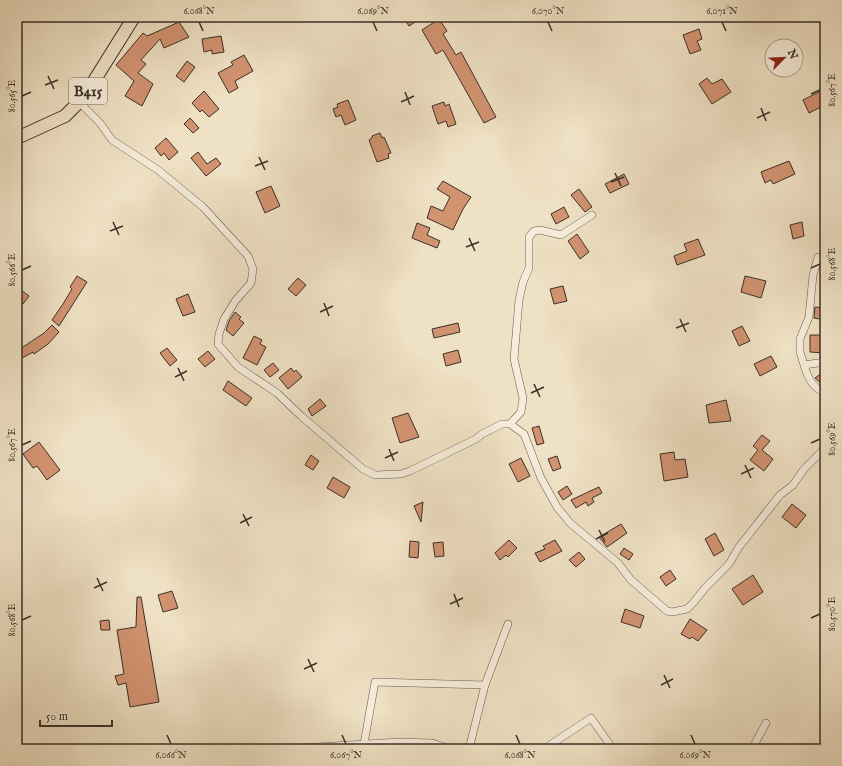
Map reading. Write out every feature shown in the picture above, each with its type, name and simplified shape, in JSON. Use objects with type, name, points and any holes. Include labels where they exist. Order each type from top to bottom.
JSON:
[{"type":"main road","name":"B415","points":[[17,138],[65,116],[79,102],[134,17]]},
{"type":"street","points":[[79,102],[100,123],[112,140],[158,170],[203,207],[248,256],[253,269],[251,283],[236,300],[218,334],[218,344],[238,367],[277,393],[304,419],[363,469],[375,475],[401,474],[410,471],[476,440],[482,434],[502,424],[510,424],[524,434],[541,478],[557,507],[570,523],[618,563],[631,580],[667,611],[672,612],[687,609],[694,602],[728,564],[739,547],[780,495],[793,485],[804,469],[825,448]]},
{"type":"street","points":[[510,424],[521,412],[523,398],[514,359],[519,300],[523,282],[529,268],[530,237],[534,231],[540,230],[561,235],[592,215]]},
{"type":"street","points":[[818,257],[813,275],[809,318],[800,339],[800,352],[808,377],[815,386],[825,392]]},
{"type":"street","points":[[804,365],[825,362]]},
{"type":"street","points":[[469,749],[485,685],[508,624]]},
{"type":"street","points":[[364,744],[375,682],[485,685]]},
{"type":"street","points":[[544,749],[591,718],[613,749]]},
{"type":"street","points":[[752,749],[766,723]]},
{"type":"street","points":[[283,749],[364,744],[432,743],[451,749]]},
{"type":"building","points":[[403,17],[423,17],[409,26]]},
{"type":"building","points":[[439,19],[447,31],[443,34],[456,55],[461,52],[496,117],[484,123],[443,50],[436,54],[422,30]]},
{"type":"building","points":[[179,22],[189,37],[164,48],[160,39],[141,60],[146,64],[138,73],[153,84],[142,106],[125,96],[134,81],[116,65],[143,33],[147,36]]},
{"type":"building","points":[[699,29],[702,39],[697,41],[701,50],[690,54],[683,35]]},
{"type":"building","points":[[221,36],[224,52],[212,54],[212,50],[204,52],[202,39]]},
{"type":"building","points":[[244,55],[253,71],[235,81],[238,88],[229,93],[218,73],[233,65],[231,62]]},
{"type":"building","points":[[187,61],[195,67],[184,82],[176,76]]},
{"type":"building","points":[[707,78],[712,84],[722,79],[731,92],[712,104],[699,84]]},
{"type":"building","points":[[825,89],[825,105],[809,113],[803,100]]},
{"type":"building","points":[[204,91],[219,109],[209,117],[202,110],[200,112],[192,103]]},
{"type":"building","points":[[348,100],[356,120],[345,125],[341,115],[336,117],[333,109],[338,107],[337,104]]},
{"type":"building","points":[[444,102],[445,106],[449,104],[456,124],[448,127],[446,121],[438,124],[432,106]]},
{"type":"building","points":[[190,118],[199,128],[193,133],[184,124]]},
{"type":"building","points":[[380,133],[382,138],[384,137],[391,153],[388,154],[389,158],[377,162],[369,140],[372,136]]},
{"type":"building","points":[[166,138],[178,152],[169,160],[164,153],[161,156],[155,148]]},
{"type":"building","points":[[198,152],[207,164],[216,158],[221,164],[206,176],[191,158]]},
{"type":"building","points":[[789,161],[795,174],[773,184],[771,180],[765,183],[761,172]]},
{"type":"building","points":[[624,174],[629,184],[610,193],[605,184]]},
{"type":"building","points":[[443,181],[471,197],[463,209],[453,230],[427,218],[431,206],[443,211],[450,197],[437,189]]},
{"type":"building","points":[[271,186],[280,206],[265,213],[256,192]]},
{"type":"building","points":[[579,189],[592,207],[585,212],[571,195]]},
{"type":"building","points":[[564,207],[569,217],[556,224],[551,214]]},
{"type":"building","points":[[802,222],[804,236],[793,239],[790,225]]},
{"type":"building","points":[[417,223],[430,228],[427,235],[440,241],[437,248],[412,238]]},
{"type":"building","points":[[577,234],[589,252],[580,259],[568,241]]},
{"type":"building","points":[[698,239],[705,255],[677,265],[674,256],[687,251],[684,244]]},
{"type":"building","points":[[77,276],[87,282],[59,326],[52,320],[72,289],[70,287]]},
{"type":"building","points":[[745,276],[766,281],[761,298],[741,292]]},
{"type":"building","points":[[298,278],[306,285],[296,296],[288,289]]},
{"type":"building","points":[[563,286],[567,301],[554,304],[550,289]]},
{"type":"building","points":[[17,287],[29,296],[23,304],[17,299]]},
{"type":"building","points":[[188,294],[195,312],[183,316],[176,299]]},
{"type":"building","points":[[815,307],[825,308],[825,320],[814,318]]},
{"type":"building","points":[[235,312],[241,317],[239,319],[244,323],[233,336],[226,330],[229,321]]},
{"type":"building","points":[[458,323],[460,332],[434,338],[432,329]]},
{"type":"building","points":[[52,325],[59,332],[48,344],[34,354],[33,352],[17,361],[17,351],[44,333]]},
{"type":"building","points":[[742,326],[750,341],[739,346],[732,331]]},
{"type":"building","points":[[810,335],[825,335],[825,353],[810,352]]},
{"type":"building","points":[[254,336],[262,340],[260,344],[266,347],[257,365],[243,358]]},
{"type":"building","points":[[167,348],[177,360],[170,366],[160,353]]},
{"type":"building","points":[[458,350],[461,362],[446,366],[443,354]]},
{"type":"building","points":[[208,351],[215,359],[205,367],[198,359]]},
{"type":"building","points":[[771,356],[777,367],[760,376],[754,364]]},
{"type":"building","points":[[273,363],[279,370],[270,377],[264,370]]},
{"type":"building","points":[[291,368],[294,372],[296,370],[302,377],[288,389],[279,378]]},
{"type":"building","points":[[825,371],[825,387],[815,378]]},
{"type":"building","points":[[228,381],[252,398],[246,406],[223,390]]},
{"type":"building","points":[[320,399],[326,406],[312,416],[308,409]]},
{"type":"building","points":[[726,400],[731,421],[709,423],[706,405]]},
{"type":"building","points":[[408,413],[419,437],[400,443],[392,418]]},
{"type":"building","points":[[539,426],[544,443],[537,445],[532,428]]},
{"type":"building","points":[[762,435],[770,441],[762,450],[773,459],[764,471],[750,460],[758,450],[753,446]]},
{"type":"building","points":[[39,442],[60,470],[47,480],[37,466],[33,468],[23,454]]},
{"type":"building","points":[[674,452],[675,460],[685,459],[688,477],[664,481],[660,454]]},
{"type":"building","points":[[311,455],[319,461],[313,470],[305,465]]},
{"type":"building","points":[[557,456],[561,468],[553,471],[548,459]]},
{"type":"building","points":[[521,458],[530,476],[518,482],[509,464]]},
{"type":"building","points":[[333,477],[350,487],[344,498],[327,488]]},
{"type":"building","points":[[567,486],[572,494],[563,500],[558,492]]},
{"type":"building","points":[[599,487],[602,493],[592,498],[594,502],[588,506],[586,502],[576,508],[571,500]]},
{"type":"building","points":[[423,502],[421,522],[414,506]]},
{"type":"building","points":[[792,504],[806,515],[796,528],[782,517]]},
{"type":"building","points":[[621,524],[627,533],[607,547],[599,537]]},
{"type":"building","points":[[715,533],[724,550],[714,556],[705,539]]},
{"type":"building","points":[[509,540],[517,548],[508,557],[506,555],[500,560],[495,553]]},
{"type":"building","points":[[555,540],[562,551],[540,562],[535,553],[545,549],[543,546]]},
{"type":"building","points":[[410,541],[419,542],[418,558],[409,557]]},
{"type":"building","points":[[443,542],[444,556],[435,557],[433,543]]},
{"type":"building","points":[[624,548],[633,554],[629,560],[620,554]]},
{"type":"building","points":[[579,552],[585,559],[576,567],[569,560]]},
{"type":"building","points":[[670,570],[676,579],[666,586],[660,577]]},
{"type":"building","points":[[753,575],[763,592],[743,605],[732,589]]},
{"type":"building","points":[[172,591],[178,608],[163,612],[158,595]]},
{"type":"building","points":[[137,597],[141,597],[159,702],[130,707],[126,683],[118,685],[115,676],[124,674],[117,630],[136,627]]},
{"type":"building","points":[[625,609],[644,616],[640,628],[621,622]]},
{"type":"building","points":[[690,619],[707,630],[698,641],[692,637],[690,639],[681,634]]},
{"type":"building","points":[[109,620],[110,630],[101,630],[100,621]]}]
